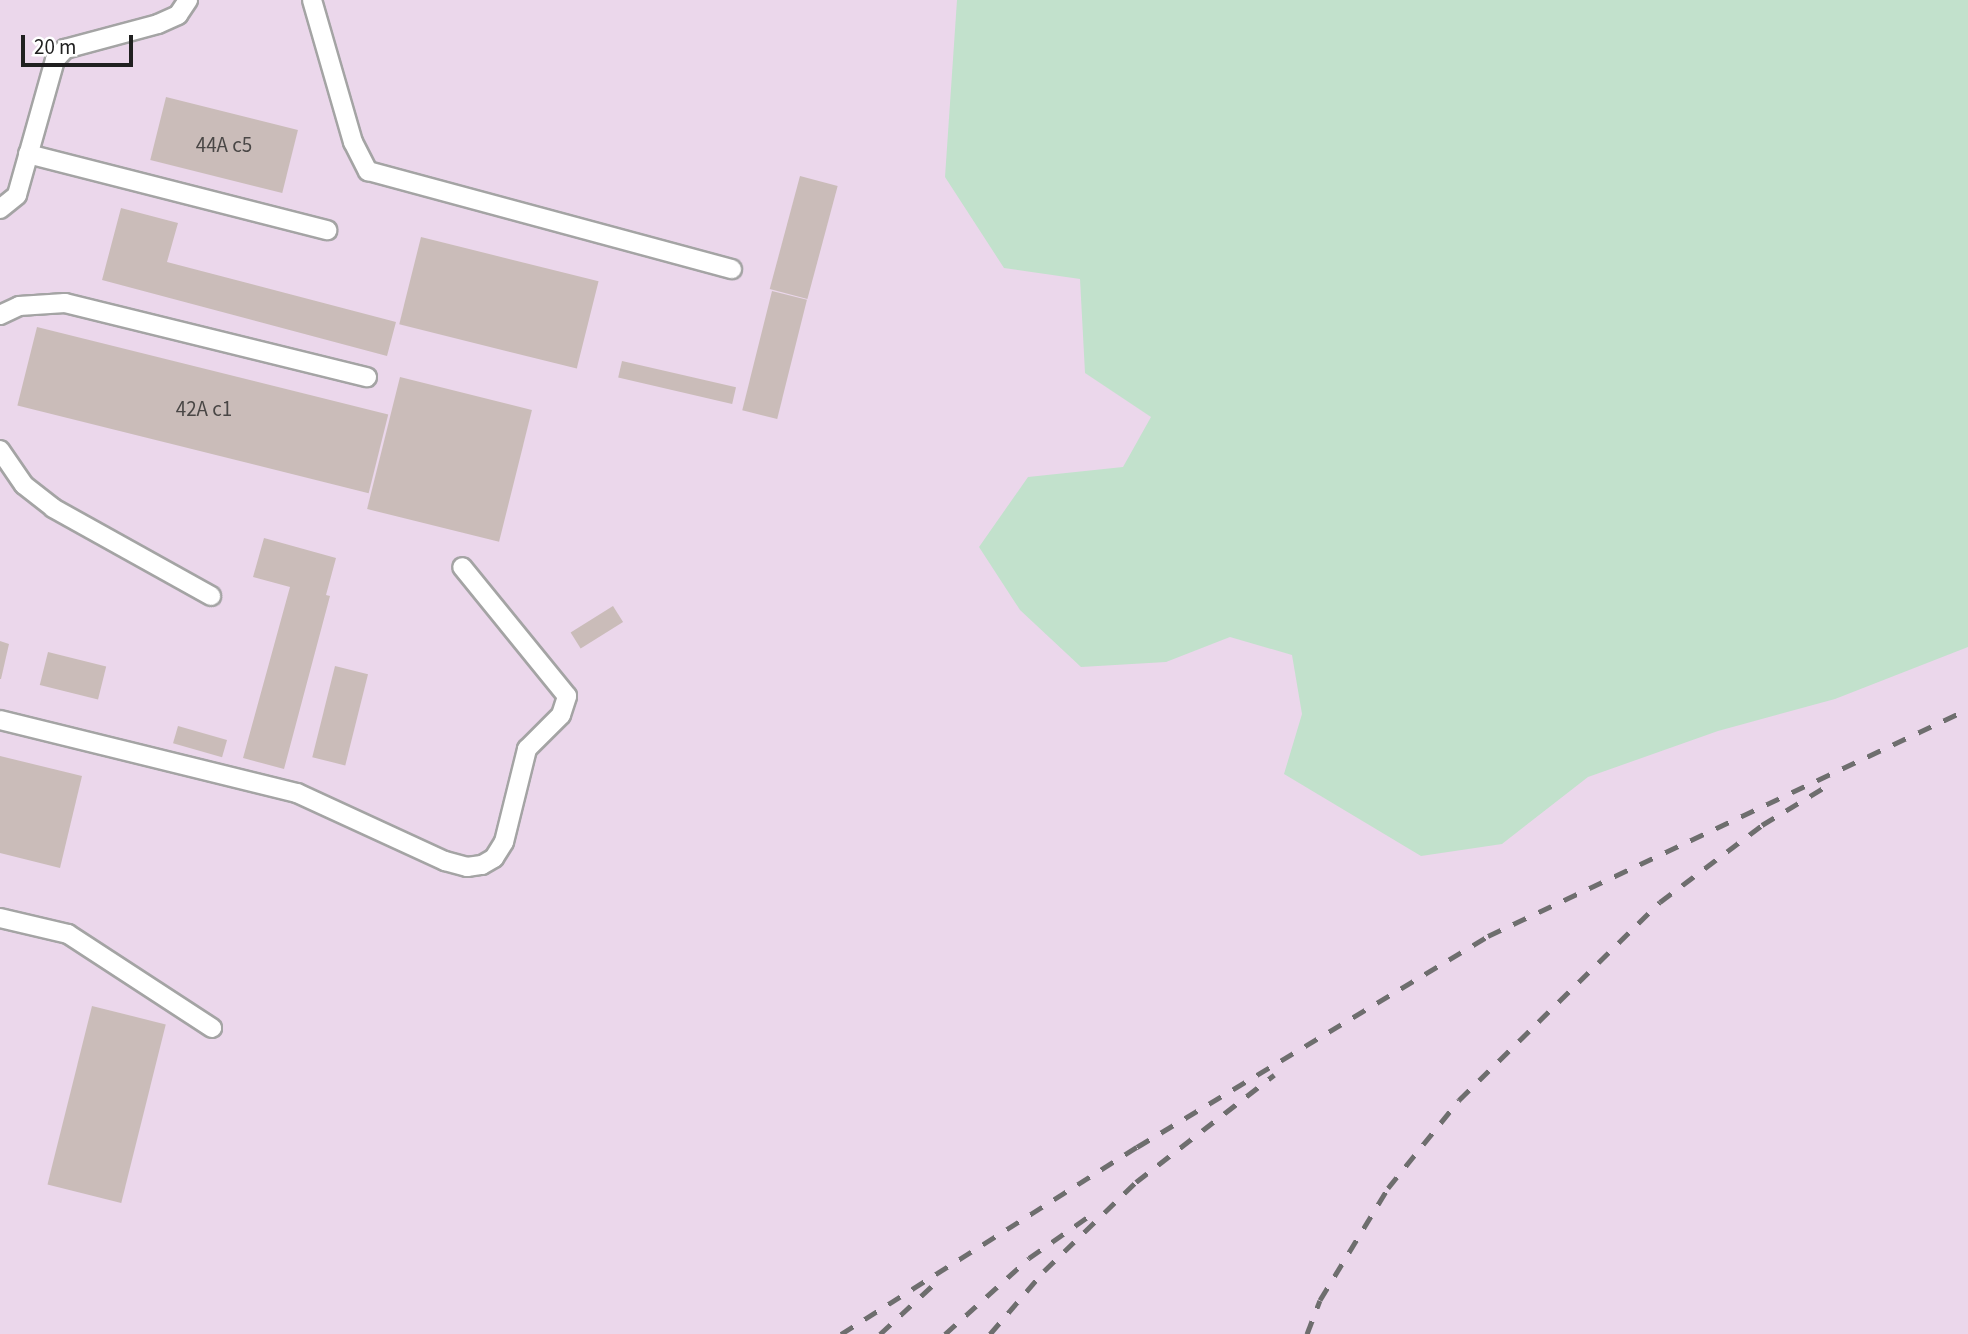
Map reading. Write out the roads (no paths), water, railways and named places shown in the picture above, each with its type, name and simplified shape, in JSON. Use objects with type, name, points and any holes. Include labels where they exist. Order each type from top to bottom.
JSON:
[{"type":"lane","points":[[0,209],[17,195],[48,74],[65,49],[158,24],[178,15],[188,0]]},
{"type":"lane","points":[[312,0],[352,142],[368,171],[732,269]]},
{"type":"lane","points":[[28,154],[327,230]]},
{"type":"lane","points":[[0,315],[19,306],[65,303],[367,377]]},
{"type":"lane","points":[[0,450],[24,485],[53,508],[211,596]]},
{"type":"lane","points":[[0,720],[297,793],[445,861],[467,867],[482,865],[494,858],[503,842],[527,749],[561,715],[567,696],[462,567]]},
{"type":"lane","points":[[0,918],[68,934],[212,1028]]},
{"type":"railway","points":[[841,1334],[1137,1147],[1488,936],[1968,709]]},
{"type":"railway","points":[[1307,1334],[1320,1300],[1388,1188],[1459,1100],[1660,902],[1762,825],[1830,784]]},
{"type":"railway","points":[[990,1334],[1044,1271],[1136,1182],[1274,1075]]},
{"type":"railway","points":[[945,1334],[1029,1258],[1096,1211]]},
{"type":"railway","points":[[880,1334],[933,1285]]}]
